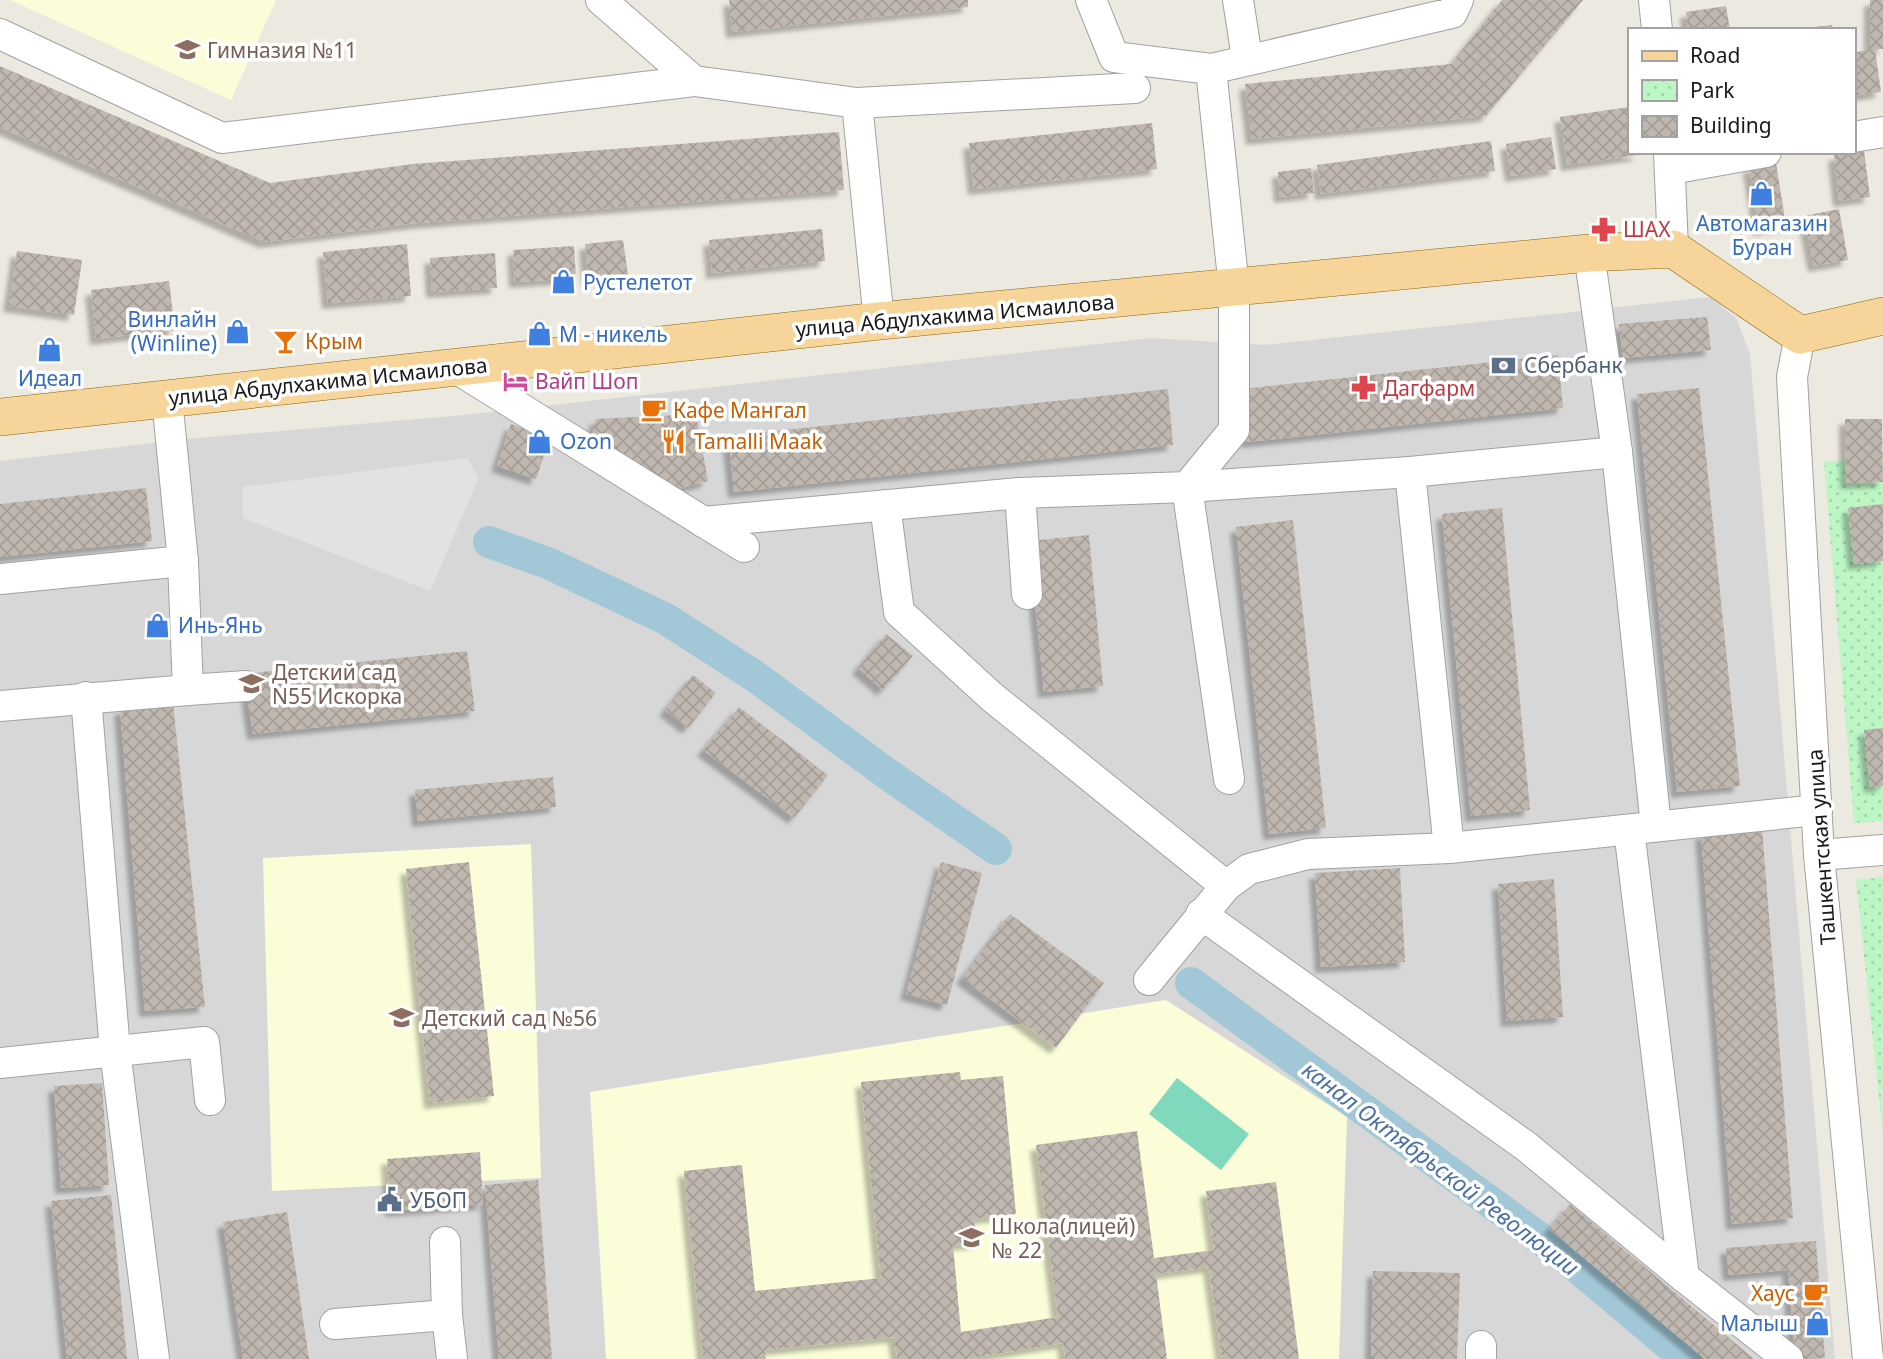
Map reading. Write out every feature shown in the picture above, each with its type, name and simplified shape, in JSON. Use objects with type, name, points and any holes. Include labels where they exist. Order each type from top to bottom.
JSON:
[{"type":"main road","name":"улица Абдулхакима Исмаилова","points":[[0,417],[879,321],[1589,253],[1673,249]]},
{"type":"main road","points":[[1673,249],[1800,335],[1883,316]]},
{"type":"street","points":[[601,0],[694,81]]},
{"type":"street","points":[[1091,0],[1114,57],[1211,69],[1247,58],[1452,13],[1458,0]]},
{"type":"street","points":[[1238,0],[1247,58]]},
{"type":"street","points":[[1654,0],[1657,28]]},
{"type":"street","points":[[0,34],[222,138],[694,81],[857,103],[1135,88]]},
{"type":"street","points":[[1211,69],[1234,288],[1234,430],[1187,487],[1229,779]]},
{"type":"street","points":[[857,103],[879,321]]},
{"type":"street","points":[[1855,137],[1883,131]]},
{"type":"street","points":[[1673,249],[1670,161],[1745,154]]},
{"type":"street","points":[[1589,253],[1617,452],[1642,828],[1684,1277]]},
{"type":"street","name":"Ташкентская улица","points":[[1800,335],[1792,377],[1819,855],[1872,1293],[1868,1359]]},
{"type":"street","points":[[454,367],[744,547]]},
{"type":"street","points":[[167,399],[183,561],[188,690]]},
{"type":"street","points":[[704,522],[1020,493],[1187,487],[1410,472],[1617,452]]},
{"type":"street","points":[[1410,472],[1449,848]]},
{"type":"street","points":[[1020,493],[1027,594]]},
{"type":"street","points":[[885,505],[899,612],[992,697],[1226,886]]},
{"type":"street","points":[[0,579],[183,561]]},
{"type":"street","points":[[0,706],[246,686]]},
{"type":"street","points":[[86,697],[115,1051],[154,1359]]},
{"type":"street","points":[[1149,980],[1226,886],[1249,869],[1308,854],[1449,848],[1817,810]]},
{"type":"street","points":[[1819,855],[1883,850]]},
{"type":"street","points":[[1196,920],[1527,1147],[1788,1359]]},
{"type":"street","points":[[0,1063],[204,1042],[210,1100]]},
{"type":"street","points":[[445,1242],[447,1315],[452,1359]]},
{"type":"street","points":[[335,1324],[447,1315]]},
{"type":"shaded area","name":"Гимназия №11","points":[[10,0],[276,0],[231,100]]},
{"type":"shaded area","points":[[1711,297],[1736,318],[1750,354],[1835,1359],[0,1359],[0,461],[187,439],[464,415],[1151,338],[1265,345]]},
{"type":"shaded area","points":[[467,458],[479,478],[430,591],[243,518],[243,487]]},
{"type":"shaded area","name":"Детский сад №56","points":[[531,844],[541,1178],[272,1191],[263,858]]},
{"type":"shaded area","name":"Школа(лицей) № 22","points":[[1166,1000],[1347,1117],[1339,1359],[606,1359],[590,1092]]},
{"type":"green space","points":[[1883,457],[1883,821],[1854,823],[1824,462]]},
{"type":"green space","points":[[1883,877],[1883,1134],[1856,880]]},
{"type":"green space","points":[[1177,1078],[1249,1134],[1221,1170],[1149,1114]]},
{"type":"building","points":[[729,0],[968,0],[968,7],[732,32]]},
{"type":"building","points":[[1502,0],[1583,0],[1486,116],[1252,139],[1245,84],[1451,64]]},
{"type":"building","points":[[1870,0],[1883,0],[1883,49],[1875,49],[1881,92],[1855,96],[1855,53],[1870,49]]},
{"type":"building","points":[[1726,6],[1730,28],[1688,28],[1686,12]]},
{"type":"building","points":[[1832,25],[1833,28],[1806,28]]},
{"type":"building","points":[[0,66],[270,183],[413,164],[839,132],[844,190],[417,223],[265,242],[0,127]]},
{"type":"building","points":[[1628,107],[1628,154],[1638,155],[1567,165],[1560,117]]},
{"type":"building","points":[[1152,123],[1157,169],[974,189],[969,143]]},
{"type":"building","points":[[1551,137],[1556,169],[1511,176],[1506,144]]},
{"type":"building","points":[[1491,141],[1495,171],[1321,194],[1317,165]]},
{"type":"building","points":[[1864,151],[1870,197],[1839,201],[1834,155]]},
{"type":"building","points":[[1776,163],[1786,225],[1759,230],[1749,167]]},
{"type":"building","points":[[1311,168],[1314,193],[1280,197],[1278,172]]},
{"type":"building","points":[[1839,209],[1848,260],[1814,266],[1804,216]]},
{"type":"building","points":[[822,229],[825,261],[712,273],[709,240]]},
{"type":"building","points":[[623,240],[628,275],[588,280],[585,244]]},
{"type":"building","points":[[407,244],[411,296],[328,303],[323,252]]},
{"type":"building","points":[[574,246],[576,278],[515,282],[513,250]]},
{"type":"building","points":[[17,251],[82,260],[74,315],[9,306]]},
{"type":"building","points":[[495,253],[497,288],[432,292],[430,258]]},
{"type":"building","points":[[169,281],[175,330],[96,339],[91,290]]},
{"type":"building","points":[[1707,317],[1711,350],[1623,358],[1619,324]]},
{"type":"building","points":[[1558,355],[1563,408],[1247,442],[1242,389]]},
{"type":"building","points":[[1699,388],[1740,786],[1677,792],[1637,394]]},
{"type":"building","points":[[1168,389],[1173,445],[734,492],[728,436]]},
{"type":"building","points":[[696,414],[708,481],[674,490],[592,435],[596,419]]},
{"type":"building","points":[[1845,419],[1882,419],[1883,482],[1846,483]]},
{"type":"building","points":[[511,424],[550,438],[536,479],[497,466]]},
{"type":"building","points":[[146,488],[152,541],[0,557],[0,504]]},
{"type":"building","points":[[1883,504],[1883,561],[1854,564],[1848,508]]},
{"type":"building","points":[[1502,508],[1530,810],[1471,816],[1442,514]]},
{"type":"building","points":[[1293,520],[1326,828],[1269,834],[1236,527]]},
{"type":"building","points":[[1089,535],[1103,686],[1044,692],[1029,541]]},
{"type":"building","points":[[886,634],[913,656],[883,690],[858,668]]},
{"type":"building","points":[[467,651],[475,711],[253,734],[244,674]]},
{"type":"building","points":[[693,675],[716,693],[688,728],[665,710]]},
{"type":"building","points":[[173,703],[205,1007],[145,1011],[120,709]]},
{"type":"building","points":[[739,707],[828,775],[794,818],[703,750]]},
{"type":"building","points":[[1883,728],[1883,786],[1870,787],[1864,730]]},
{"type":"building","points":[[553,777],[556,807],[418,821],[415,790]]},
{"type":"building","points":[[1762,828],[1793,1218],[1732,1224],[1701,833]]},
{"type":"building","points":[[469,862],[494,1096],[430,1103],[406,869]]},
{"type":"building","points":[[941,862],[982,873],[947,1005],[906,994]]},
{"type":"building","points":[[1400,868],[1405,962],[1321,967],[1315,873]]},
{"type":"building","points":[[1554,879],[1563,1017],[1507,1021],[1498,884]]},
{"type":"building","points":[[1010,914],[1104,983],[1056,1048],[962,978]]},
{"type":"building","points":[[960,1072],[961,1080],[1003,1076],[1016,1214],[974,1219],[977,1243],[953,1245],[961,1332],[1058,1317],[1036,1145],[1137,1131],[1154,1258],[1214,1250],[1206,1191],[1276,1182],[1299,1359],[1222,1359],[1209,1267],[1156,1274],[1167,1359],[1065,1359],[1063,1343],[965,1359],[897,1359],[894,1337],[765,1350],[766,1359],[703,1359],[684,1171],[742,1165],[755,1291],[881,1278],[861,1082]]},
{"type":"building","points":[[102,1083],[109,1185],[61,1188],[54,1086]]},
{"type":"building","points":[[480,1152],[483,1204],[391,1211],[387,1159]]},
{"type":"building","points":[[538,1180],[552,1359],[499,1359],[485,1185]]},
{"type":"building","points":[[111,1195],[127,1359],[67,1359],[51,1201]]},
{"type":"building","points":[[1570,1204],[1754,1359],[1705,1359],[1549,1229]]},
{"type":"building","points":[[287,1212],[309,1359],[243,1359],[223,1222]]},
{"type":"building","points":[[1816,1241],[1825,1358],[1795,1359],[1788,1270],[1729,1275],[1726,1248]]},
{"type":"building","points":[[1373,1271],[1460,1273],[1457,1359],[1371,1359]]},
{"type":"waterway","points":[[489,542],[550,564],[666,619],[756,677],[886,773],[996,849]]},
{"type":"waterway","name":"канал Октябрьской Революции","points":[[1191,983],[1564,1256],[1686,1359]]},
{"type":"place","name":"Гимназия №11","points":[[187,50]]},
{"type":"place","name":"Автомагазин Буран","points":[[1762,194]]},
{"type":"place","name":"ШАХ","points":[[1603,229]]},
{"type":"place","name":"Рустелетот","points":[[563,282]]},
{"type":"place","name":"Винлайн (Winline)","points":[[237,331]]},
{"type":"place","name":"М - никель","points":[[539,334]]},
{"type":"place","name":"Крым","points":[[285,341]]},
{"type":"place","name":"Идеал","points":[[50,349]]},
{"type":"place","name":"Сбербанк","points":[[1504,365]]},
{"type":"place","name":"Вайп Шоп","points":[[515,381]]},
{"type":"place","name":"Дагфарм","points":[[1363,388]]},
{"type":"place","name":"Кафе Мангал","points":[[653,410]]},
{"type":"place","name":"Ozon","points":[[540,441]]},
{"type":"place","name":"Tamalli Maak","points":[[674,441]]},
{"type":"place","name":"Инь-Янь","points":[[158,625]]},
{"type":"place","name":"Детский сад N55 Искорка","points":[[252,684]]},
{"type":"place","name":"Детский сад №56","points":[[402,1018]]},
{"type":"place","name":"УБОП","points":[[390,1200]]},
{"type":"place","name":"Школа(лицей) № 22","points":[[971,1238]]},
{"type":"place","name":"Хаус","points":[[1815,1293]]},
{"type":"place","name":"Малыш","points":[[1818,1323]]}]
